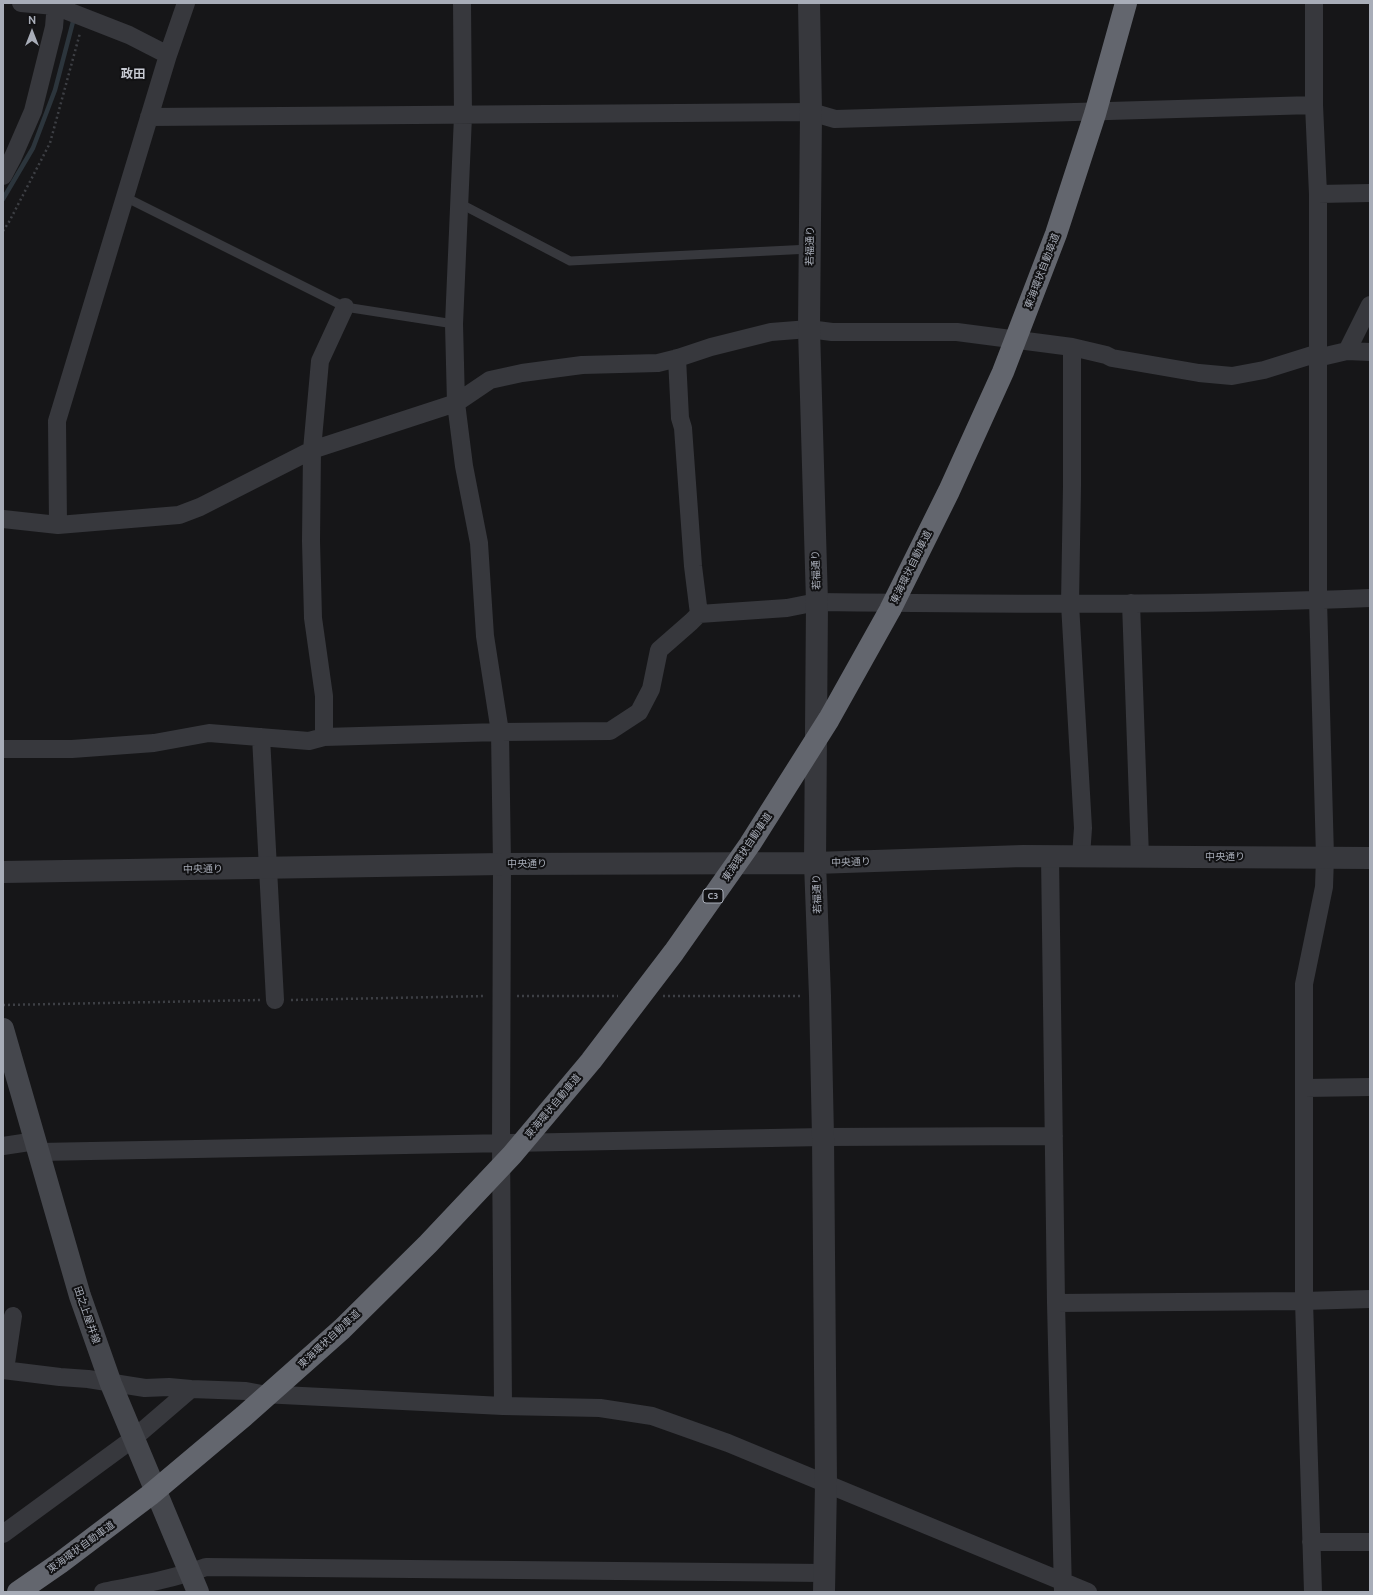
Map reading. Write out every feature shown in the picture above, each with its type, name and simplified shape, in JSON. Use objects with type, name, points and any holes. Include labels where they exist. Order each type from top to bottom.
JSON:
[{"type":"highway","name":"東海環状自動車道","points":[[18,1592],[60,1563],[150,1496],[342,1329],[428,1244],[512,1155],[591,1061],[674,952],[750,844],[829,719],[890,610],[949,491],[1003,372],[1059,226],[1095,114],[1126,3]]},
{"type":"main road","name":"田之上屋井線","points":[[3,1030],[80,1296],[111,1384],[194,1582]]},
{"type":"street","points":[[22,3],[56,4],[129,35],[168,55]]},
{"type":"street","points":[[58,525],[57,421],[168,55],[186,3]]},
{"type":"street","points":[[462,3],[463,116],[454,324],[456,403],[464,466],[479,543],[485,636],[500,732],[502,864],[500,1144],[503,1406]]},
{"type":"street","name":"若福通り","points":[[809,3],[811,112],[809,329],[818,602],[815,863],[823,1137],[826,1484],[824,1583]]},
{"type":"street","points":[[1313,1592],[1304,1301],[1304,984],[1324,887],[1325,857],[1318,600],[1318,194],[1314,105],[1314,3]]},
{"type":"street","points":[[3,176],[14,156],[33,111],[54,27],[56,4]]},
{"type":"street","points":[[149,117],[463,116],[811,112],[835,119],[1314,105]]},
{"type":"street","points":[[1318,194],[1370,193]]},
{"type":"street","points":[[1347,351],[1370,305]]},
{"type":"street","points":[[324,737],[324,696],[313,618],[311,541],[312,450],[320,361],[345,307]]},
{"type":"street","points":[[3,519],[58,525],[179,515],[200,507],[312,450],[456,403],[490,380],[522,373],[582,365],[658,363],[771,332],[809,329],[832,332],[957,332],[1072,347],[1106,355],[1112,358],[1199,373],[1232,376],[1264,370],[1312,355],[1317,358],[1347,351],[1370,352]]},
{"type":"street","points":[[1072,347],[1070,604],[1083,828],[1081,856]]},
{"type":"street","points":[[677,358],[680,418],[683,428],[693,566],[699,614]]},
{"type":"street","points":[[3,749],[72,748],[154,743],[209,733],[309,741],[324,737],[500,732],[610,731],[639,712],[651,689],[659,650],[699,614],[787,608],[818,602],[1070,604],[1370,598]]},
{"type":"street","points":[[1131,603],[1140,857]]},
{"type":"street","points":[[261,737],[275,1000]]},
{"type":"street","points":[[1050,856],[1056,1303],[1063,1587]]},
{"type":"street","name":"中央通り","points":[[3,872],[502,864],[815,863],[1050,856],[1370,858]]},
{"type":"street","points":[[1305,1088],[1370,1087]]},
{"type":"street","points":[[3,1146],[500,1144],[823,1137],[1054,1136]]},
{"type":"street","points":[[1056,1303],[1370,1299]]},
{"type":"street","points":[[13,1316],[4,1370],[88,1379],[111,1384],[145,1388],[169,1387],[246,1391],[262,1394],[503,1406],[600,1408],[652,1416],[728,1443],[1063,1587],[1088,1592]]},
{"type":"street","points":[[3,1534],[134,1438],[191,1389]]},
{"type":"street","points":[[1311,1542],[1370,1542]]},
{"type":"street","points":[[103,1592],[144,1584],[194,1582],[206,1567],[824,1583]]},
{"type":"lane","points":[[125,197],[345,307],[454,324]]},
{"type":"lane","points":[[459,203],[570,261],[810,250]]},
{"type":"path","points":[[3,231],[50,143],[84,17]]},
{"type":"path","points":[[3,1005],[501,996],[620,996]]},
{"type":"path","points":[[660,996],[820,996]]},
{"type":"waterway","points":[[3,199],[33,148],[55,90],[74,18]]},
{"type":"district","name":"政田","points":[[133,74]]}]
